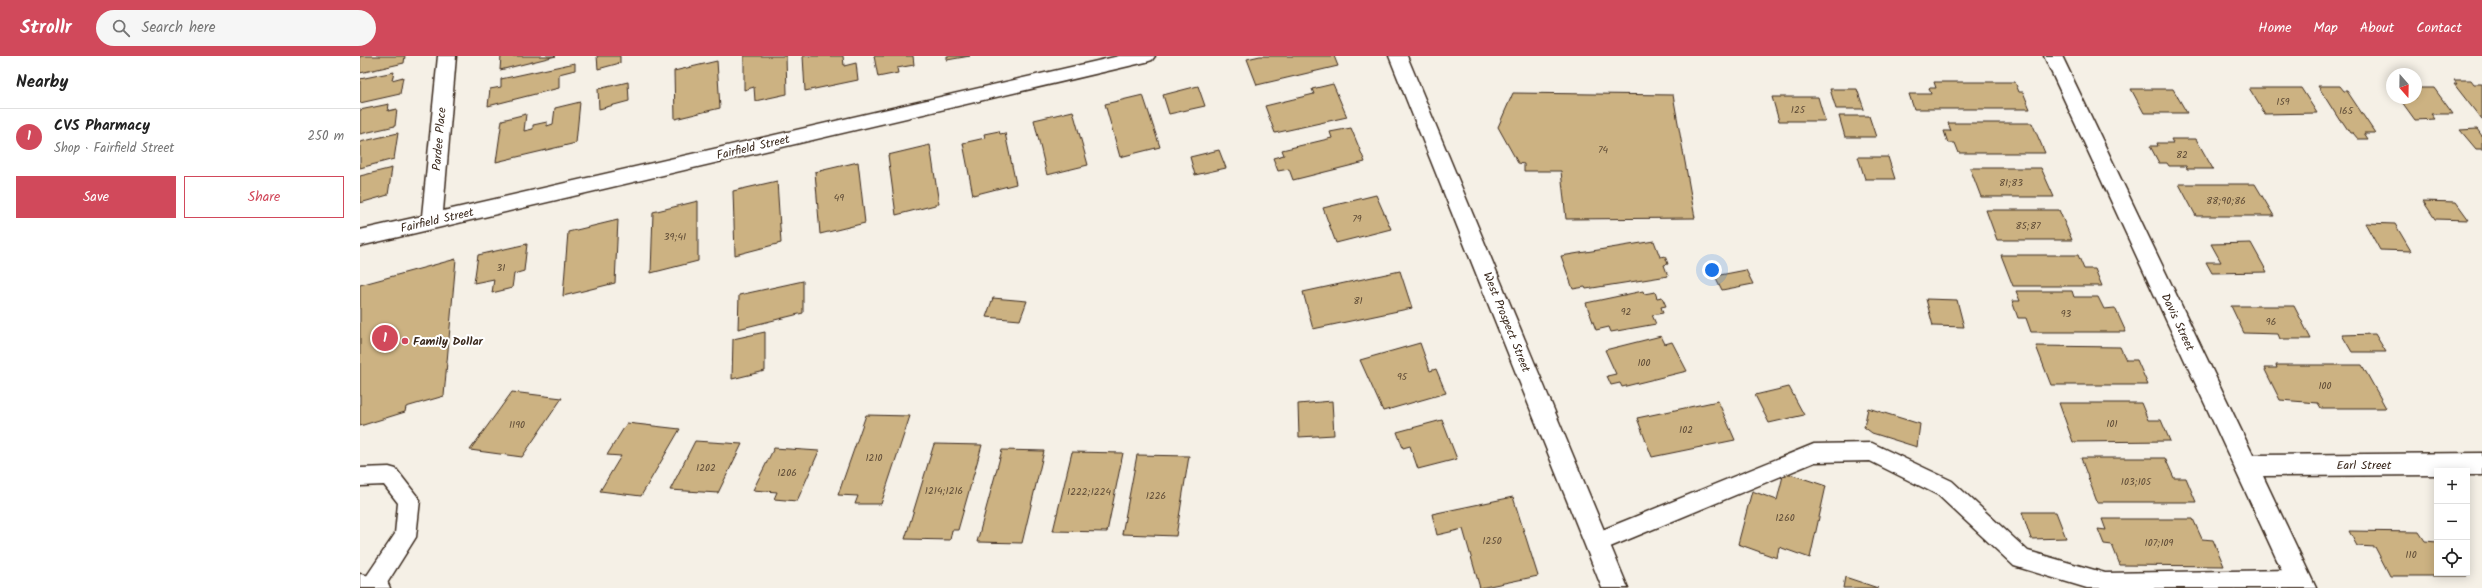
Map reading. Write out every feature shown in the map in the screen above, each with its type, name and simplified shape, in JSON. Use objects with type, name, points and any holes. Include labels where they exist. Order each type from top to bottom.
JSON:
[{"type":"street","name":"Pardee Place","points":[[432,221],[447,56]]},
{"type":"street","name":"Fairfield Street","points":[[360,238],[1146,56]]},
{"type":"street","name":"West Prospect Street","points":[[1398,56],[1598,542],[1615,588]]},
{"type":"street","name":"Davis Street","points":[[2053,56],[2301,584]]},
{"type":"street","name":"Earl Street","points":[[2245,466],[2482,464]]},
{"type":"lane","points":[[1598,542],[1814,453],[1872,452],[1945,488],[2022,558],[2105,582],[2301,584]]},
{"type":"lane","points":[[360,477],[389,476],[408,500],[405,537],[369,587]]},
{"type":"building","points":[[360,56],[405,56],[404,63],[360,73]]},
{"type":"building","points":[[501,56],[556,56],[500,70]]},
{"type":"building","points":[[597,56],[620,56],[620,63],[598,69]]},
{"type":"building","points":[[744,56],[786,56],[787,94],[755,101],[754,87],[744,90]]},
{"type":"building","points":[[803,56],[843,56],[844,66],[856,63],[858,80],[805,91]]},
{"type":"building","points":[[874,56],[913,56],[914,65],[897,68],[898,73],[878,77]]},
{"type":"building","points":[[947,56],[970,56],[947,60]]},
{"type":"building","points":[[1260,56],[1334,56],[1338,66],[1257,85],[1247,59]]},
{"type":"building","points":[[717,61],[720,108],[675,119],[674,71]]},
{"type":"building","points":[[575,63],[575,70],[559,74],[559,88],[488,106],[490,89],[501,87],[501,79]]},
{"type":"building","points":[[394,72],[392,80],[403,77],[400,94],[360,103],[360,79]]},
{"type":"building","points":[[2454,80],[2471,80],[2474,84],[2482,84],[2482,120],[2454,84],[2457,84]]},
{"type":"building","points":[[628,82],[629,101],[599,109],[598,89]]},
{"type":"building","points":[[1934,82],[2015,82],[2019,92],[2023,92],[2030,109],[1914,109],[1909,94],[1931,94],[1929,88],[1936,88]]},
{"type":"building","points":[[1333,84],[1347,117],[1275,133],[1265,106],[1314,94],[1312,89]]},
{"type":"building","points":[[1198,86],[1205,106],[1169,114],[1163,95]]},
{"type":"building","points":[[2318,86],[2340,86],[2344,91],[2347,91],[2375,133],[2364,133],[2368,139],[2358,139],[2353,133],[2350,133],[2342,121],[2340,121]]},
{"type":"building","points":[[2249,88],[2301,88],[2317,113],[2265,114]]},
{"type":"building","points":[[2422,88],[2434,88],[2453,114],[2431,114],[2435,119],[2415,120],[2403,104],[2422,104]]},
{"type":"building","points":[[1830,89],[1857,89],[1864,109],[1836,109]]},
{"type":"building","points":[[2131,89],[2173,89],[2187,113],[2144,113]]},
{"type":"building","points":[[1513,93],[1673,95],[1695,218],[1566,219],[1561,171],[1524,171],[1524,164],[1518,163],[1498,127]]},
{"type":"building","points":[[1143,95],[1160,147],[1120,157],[1105,104]]},
{"type":"building","points":[[1772,97],[1818,97],[1825,121],[1779,121]]},
{"type":"building","points":[[580,102],[576,143],[496,162],[502,120],[526,114],[524,131],[533,129],[533,125],[547,122],[547,126],[553,124],[555,108]]},
{"type":"building","points":[[389,104],[388,111],[397,109],[395,126],[360,134],[360,110]]},
{"type":"building","points":[[1073,111],[1088,165],[1047,175],[1034,120]]},
{"type":"building","points":[[1839,116],[1869,116],[1876,137],[1845,137]]},
{"type":"building","points":[[1948,123],[2032,123],[2045,153],[1959,153],[1955,143],[1948,143],[1944,131],[1951,131]]},
{"type":"building","points":[[1351,128],[1365,162],[1293,180],[1289,169],[1278,171],[1273,158],[1284,155],[1282,150],[1332,138],[1330,132]]},
{"type":"building","points":[[2477,129],[2482,136],[2482,149],[2476,149],[2460,130]]},
{"type":"building","points":[[999,131],[1000,134],[1005,133],[1016,184],[973,195],[963,143],[985,138],[984,134]]},
{"type":"building","points":[[398,133],[394,159],[360,168],[360,142]]},
{"type":"building","points":[[2171,139],[2196,139],[2213,169],[2187,169],[2186,166],[2169,166],[2167,163],[2159,163],[2150,146],[2158,146],[2157,143],[2173,143]]},
{"type":"building","points":[[930,145],[939,204],[896,215],[888,155]]},
{"type":"building","points":[[1219,150],[1226,168],[1195,175],[1190,157]]},
{"type":"building","points":[[1858,157],[1888,157],[1895,179],[1865,179]]},
{"type":"building","points":[[858,162],[865,223],[820,234],[815,172]]},
{"type":"building","points":[[392,168],[388,195],[360,203],[360,176]]},
{"type":"building","points":[[1970,168],[2041,168],[2054,197],[1981,197]]},
{"type":"building","points":[[777,181],[781,243],[735,255],[733,191]]},
{"type":"building","points":[[2179,184],[2255,184],[2274,216],[2196,216]]},
{"type":"building","points":[[1376,195],[1391,229],[1336,243],[1323,208]]},
{"type":"building","points":[[698,201],[698,261],[651,273],[653,212]]},
{"type":"building","points":[[2423,201],[2456,202],[2469,220],[2435,219]]},
{"type":"building","points":[[1986,210],[2059,210],[2072,240],[1997,240]]},
{"type":"building","points":[[618,220],[615,283],[563,296],[568,232]]},
{"type":"building","points":[[2365,223],[2395,224],[2411,251],[2380,250]]},
{"type":"building","points":[[1654,241],[1660,257],[1665,256],[1668,264],[1664,265],[1668,276],[1586,289],[1585,287],[1573,289],[1561,256]]},
{"type":"building","points":[[2251,243],[2267,272],[2212,273],[2206,262],[2221,262],[2211,244]]},
{"type":"building","points":[[527,244],[524,271],[514,274],[512,288],[492,293],[494,279],[474,283],[478,255]]},
{"type":"building","points":[[2001,255],[2078,255],[2084,269],[2095,269],[2102,286],[2013,286]]},
{"type":"building","name":"Family Dollar","points":[[456,259],[444,396],[406,407],[405,412],[360,426],[360,285]]},
{"type":"building","points":[[1746,270],[1753,284],[1722,290],[1715,276]]},
{"type":"building","points":[[1400,271],[1412,308],[1313,329],[1303,292]]},
{"type":"building","points":[[803,281],[803,313],[738,329],[739,295]]},
{"type":"building","points":[[1643,291],[1644,294],[1655,292],[1657,298],[1662,297],[1666,306],[1661,307],[1663,313],[1652,315],[1656,324],[1611,332],[1609,327],[1596,330],[1586,303]]},
{"type":"building","points":[[2016,291],[2072,291],[2074,297],[2098,297],[2104,309],[2115,308],[2126,332],[2031,332],[2026,318],[2018,318],[2012,301],[2020,301]]},
{"type":"building","points":[[993,298],[1027,301],[1020,320],[986,317]]},
{"type":"building","points":[[1926,299],[1957,300],[1964,327],[1933,326]]},
{"type":"building","points":[[2231,306],[2294,306],[2311,339],[2280,339],[2278,334],[2244,333]]},
{"type":"building","points":[[765,332],[765,371],[732,379],[733,339]]},
{"type":"building","points":[[2375,334],[2386,352],[2352,352],[2342,335]]},
{"type":"building","points":[[1661,336],[1665,344],[1672,342],[1687,371],[1622,387],[1620,383],[1611,385],[1607,376],[1616,374],[1605,350]]},
{"type":"building","points":[[1420,343],[1430,371],[1436,369],[1446,393],[1383,411],[1360,360]]},
{"type":"building","points":[[2036,346],[2120,347],[2126,360],[2137,360],[2148,385],[2051,385]]},
{"type":"building","points":[[2276,365],[2362,365],[2386,408],[2321,408],[2318,403],[2280,400],[2264,368],[2277,368]]},
{"type":"building","points":[[1789,387],[1804,415],[1769,423],[1755,395]]},
{"type":"building","points":[[512,392],[562,398],[522,457],[470,450]]},
{"type":"building","points":[[1332,401],[1334,435],[1299,437],[1298,404]]},
{"type":"building","points":[[1718,401],[1735,440],[1652,457],[1637,418]]},
{"type":"building","points":[[2059,403],[2141,403],[2148,420],[2161,420],[2170,441],[2073,442]]},
{"type":"building","points":[[1868,408],[1920,424],[1917,447],[1872,433],[1864,427]]},
{"type":"building","points":[[866,415],[910,416],[881,504],[855,504],[858,496],[838,495]]},
{"type":"building","points":[[1442,420],[1457,459],[1418,469],[1410,446],[1403,448],[1397,432]]},
{"type":"building","points":[[627,423],[680,429],[641,496],[600,491],[621,456],[607,455]]},
{"type":"building","points":[[695,441],[742,444],[718,493],[670,490]]},
{"type":"building","points":[[934,444],[982,445],[958,530],[952,530],[950,540],[905,539]]},
{"type":"building","points":[[774,448],[819,451],[797,501],[774,499],[777,492],[753,490]]},
{"type":"building","points":[[1002,450],[1044,451],[1022,543],[977,542]]},
{"type":"building","points":[[1072,452],[1123,453],[1107,532],[1053,531]]},
{"type":"building","points":[[1137,455],[1189,456],[1176,536],[1122,534]]},
{"type":"building","points":[[2081,458],[2165,458],[2174,478],[2186,478],[2196,502],[2097,502]]},
{"type":"building","points":[[1784,472],[1826,486],[1810,558],[1779,547],[1777,558],[1738,544],[1752,491],[1777,500]]},
{"type":"building","points":[[1513,497],[1538,576],[1480,588],[1463,529],[1437,535],[1432,514]]},
{"type":"building","points":[[2022,512],[2056,512],[2066,538],[2031,539]]},
{"type":"building","points":[[2102,519],[2193,519],[2202,539],[2213,540],[2224,566],[2120,565],[2112,545],[2104,544],[2098,529],[2106,530]]},
{"type":"building","points":[[2349,531],[2419,532],[2425,541],[2434,542],[2434,576],[2390,576],[2375,547],[2357,546]]},
{"type":"building","points":[[1845,577],[1878,588],[1843,588]]},
{"type":"place","name":"CVS Pharmacy","points":[[385,338]]},
{"type":"place","name":"Family Dollar","points":[[405,341]]}]
